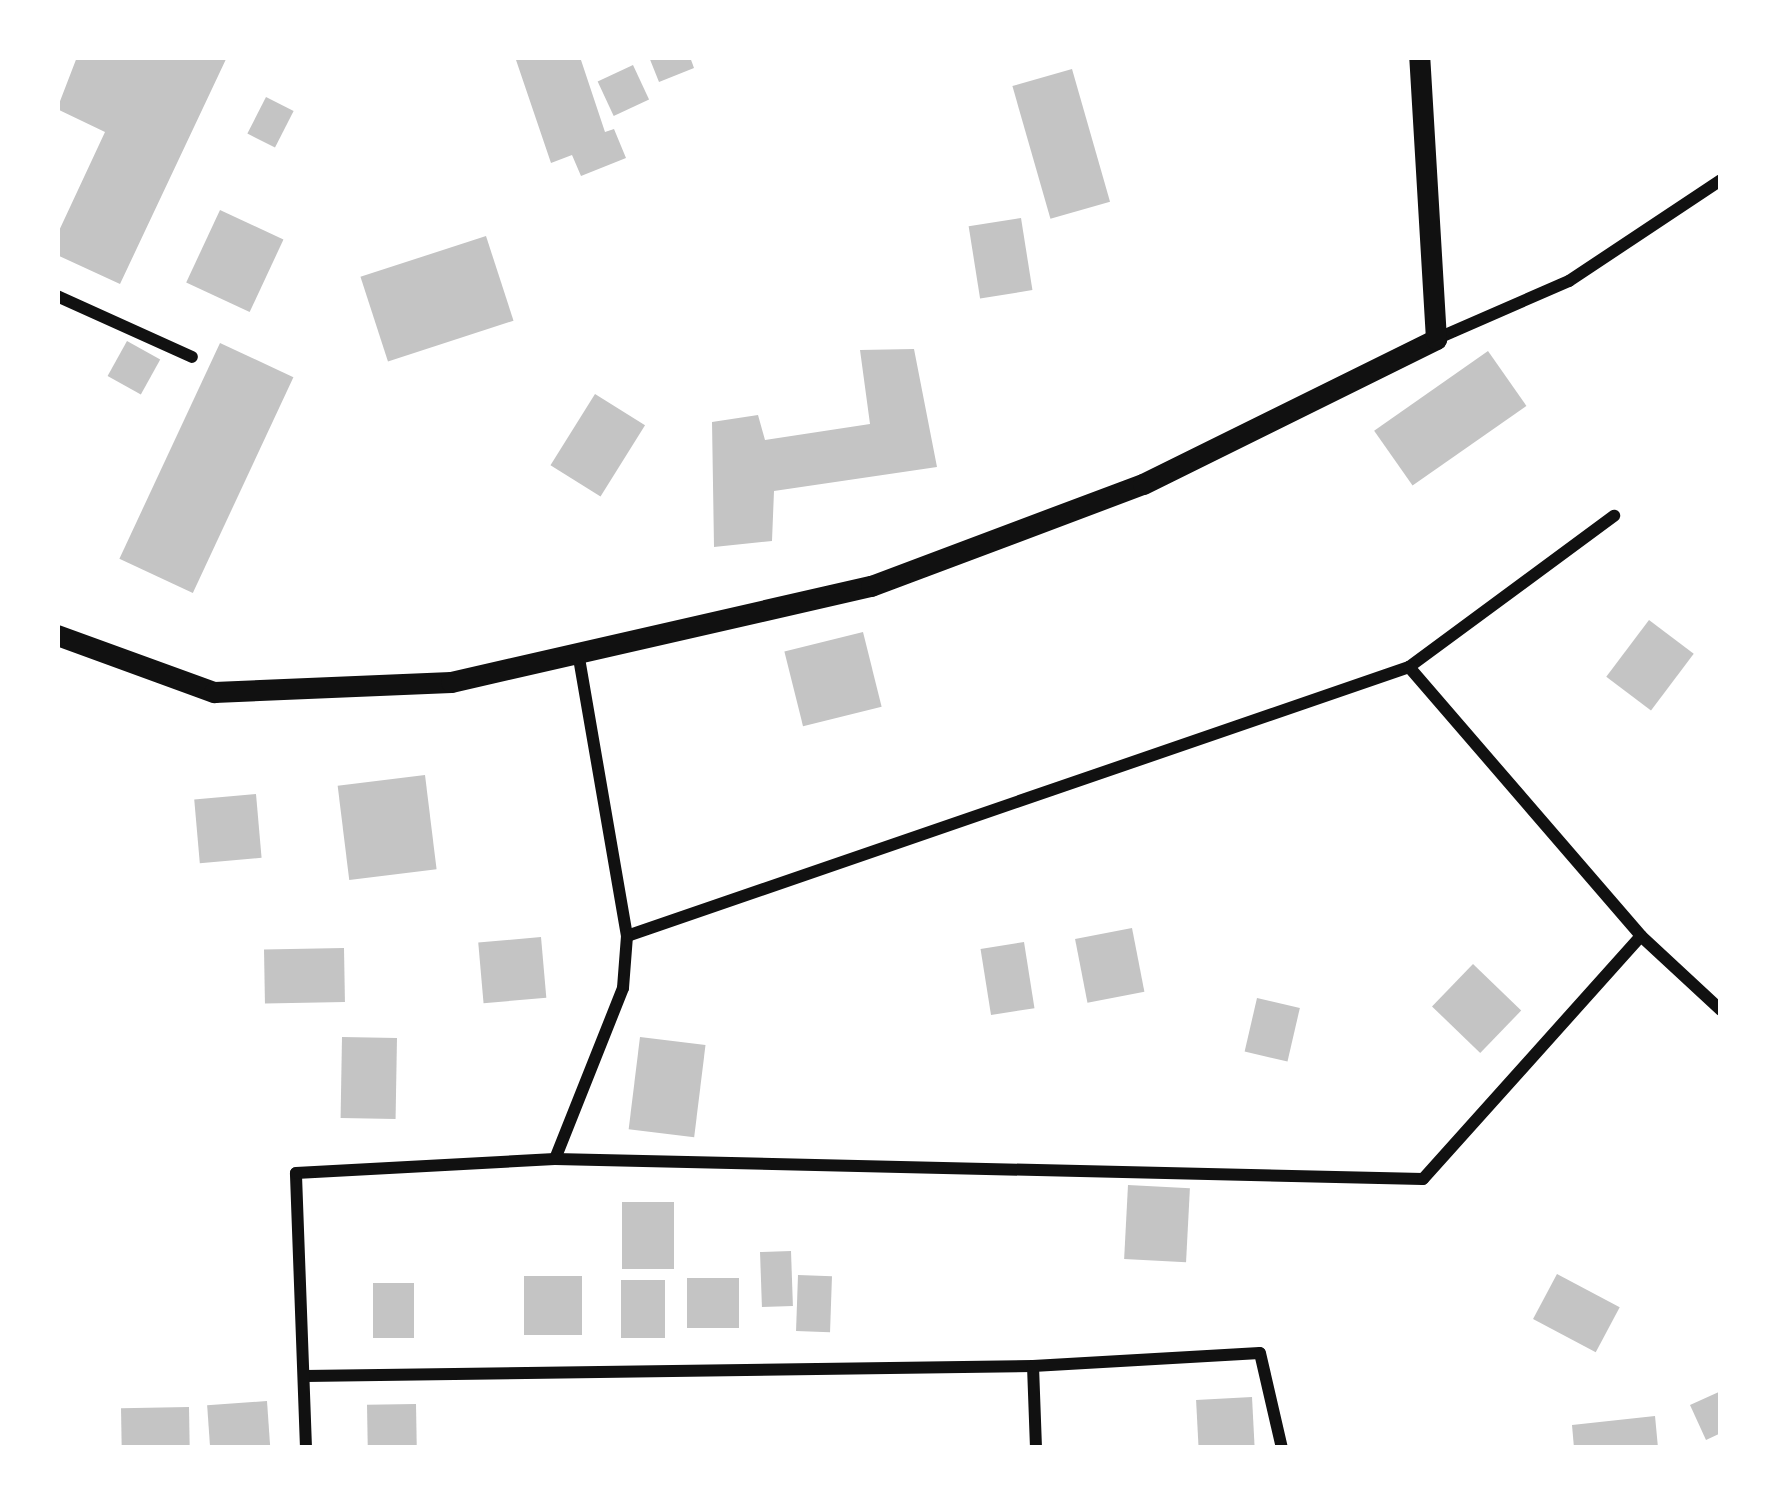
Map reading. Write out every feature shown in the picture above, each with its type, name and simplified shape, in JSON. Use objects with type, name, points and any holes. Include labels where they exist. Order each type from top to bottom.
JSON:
[{"type":"street","points":[[1419,57],[1436,338]]},
{"type":"street","points":[[57,635],[214,692],[451,682],[579,657],[871,586],[1143,484],[1436,338],[1569,281],[1721,180]]},
{"type":"street","points":[[57,296],[192,357]]},
{"type":"street","points":[[627,936],[1409,667],[1615,516]]},
{"type":"street","points":[[555,1160],[623,988],[627,936],[579,657]]},
{"type":"street","points":[[1409,667],[1641,936],[1721,1010]]},
{"type":"street","points":[[306,1448],[296,1173],[555,1160],[1423,1179],[1641,936]]},
{"type":"street","points":[[305,1376],[1033,1366],[1260,1353],[1282,1448]]},
{"type":"street","points":[[1033,1366],[1036,1448]]},
{"type":"building","points":[[77,57],[227,57],[120,284],[57,255],[57,235],[105,132],[57,109]]},
{"type":"building","points":[[515,57],[580,57],[605,132],[614,129],[626,158],[581,176],[572,155],[551,163]]},
{"type":"building","points":[[649,57],[690,57],[694,68],[659,82]]},
{"type":"building","points":[[633,65],[649,99],[614,116],[598,81]]},
{"type":"building","points":[[1072,69],[1110,202],[1050,219],[1012,86]]},
{"type":"building","points":[[266,97],[294,111],[275,148],[247,134]]},
{"type":"building","points":[[220,210],[283,240],[250,312],[186,283]]},
{"type":"building","points":[[1021,218],[1032,290],[980,298],[969,226]]},
{"type":"building","points":[[486,236],[514,321],[388,361],[360,277]]},
{"type":"building","points":[[127,341],[160,359],[141,394],[108,376]]},
{"type":"building","points":[[220,343],[293,377],[193,593],[119,559]]},
{"type":"building","points":[[914,349],[937,467],[774,491],[772,541],[714,547],[712,422],[758,415],[765,440],[870,424],[860,350]]},
{"type":"building","points":[[1488,351],[1526,406],[1413,486],[1374,431]]},
{"type":"building","points":[[595,394],[645,425],[601,497],[550,465]]},
{"type":"building","points":[[1649,620],[1694,654],[1651,710],[1606,677]]},
{"type":"building","points":[[863,632],[882,707],[803,726],[784,652]]},
{"type":"building","points":[[425,775],[437,869],[349,880],[338,786]]},
{"type":"building","points":[[256,794],[262,858],[200,863],[194,799]]},
{"type":"building","points":[[1132,928],[1144,992],[1087,1003],[1075,939]]},
{"type":"building","points":[[541,937],[546,998],[484,1003],[478,942]]},
{"type":"building","points":[[1024,942],[1034,1008],[991,1015],[981,949]]},
{"type":"building","points":[[344,948],[345,1002],[265,1003],[264,949]]},
{"type":"building","points":[[1473,964],[1521,1011],[1480,1053],[1432,1006]]},
{"type":"building","points":[[1257,998],[1300,1008],[1287,1061],[1245,1052]]},
{"type":"building","points":[[342,1037],[397,1038],[396,1119],[341,1118]]},
{"type":"building","points":[[640,1037],[706,1045],[694,1137],[629,1129]]},
{"type":"building","points":[[1128,1185],[1190,1188],[1186,1262],[1124,1259]]},
{"type":"building","points":[[622,1202],[674,1202],[674,1269],[622,1269]]},
{"type":"building","points":[[791,1251],[793,1306],[762,1307],[760,1252]]},
{"type":"building","points":[[1557,1274],[1620,1307],[1596,1352],[1533,1319]]},
{"type":"building","points":[[798,1275],[832,1276],[830,1332],[796,1331]]},
{"type":"building","points":[[524,1276],[582,1276],[582,1335],[524,1335]]},
{"type":"building","points":[[687,1278],[739,1278],[739,1328],[687,1328]]},
{"type":"building","points":[[621,1280],[665,1280],[665,1338],[621,1338]]},
{"type":"building","points":[[373,1283],[414,1283],[414,1338],[373,1338]]},
{"type":"building","points":[[1721,1391],[1721,1433],[1706,1440],[1690,1405]]},
{"type":"building","points":[[1252,1397],[1255,1448],[1199,1448],[1196,1400]]},
{"type":"building","points":[[267,1401],[270,1448],[210,1448],[207,1405]]},
{"type":"building","points":[[416,1404],[417,1448],[368,1448],[367,1405]]},
{"type":"building","points":[[189,1407],[190,1448],[122,1448],[121,1408]]},
{"type":"building","points":[[1655,1416],[1658,1448],[1574,1448],[1572,1425]]}]
